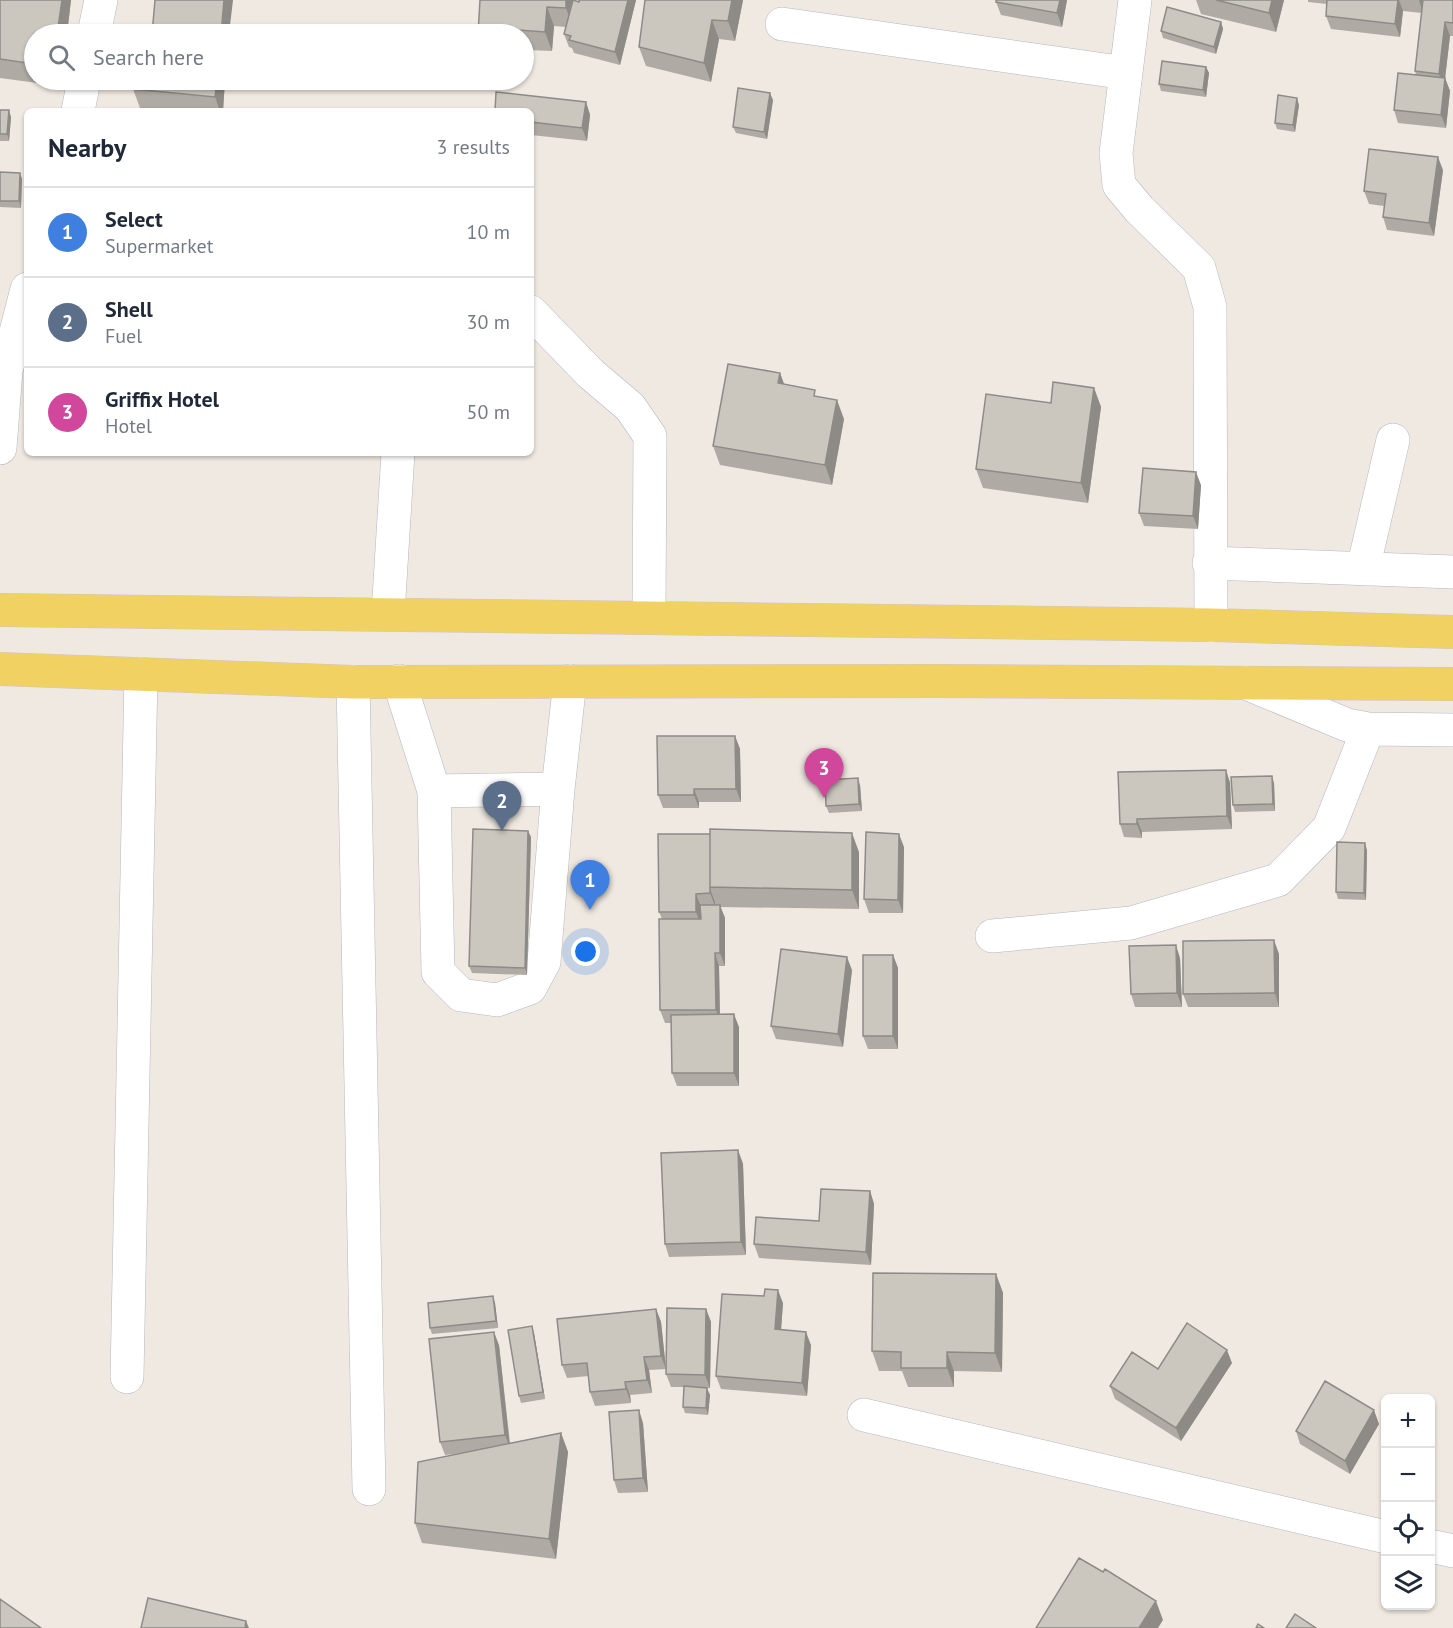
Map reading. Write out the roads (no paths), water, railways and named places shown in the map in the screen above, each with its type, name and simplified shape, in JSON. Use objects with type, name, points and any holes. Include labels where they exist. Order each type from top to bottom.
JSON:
[{"type":"main road","points":[[0,610],[1211,625],[1453,632]]},
{"type":"main road","points":[[0,669],[353,682],[1453,684]]},
{"type":"street","points":[[96,24],[101,0]]},
{"type":"street","points":[[1135,0],[1116,153],[1119,184],[1138,209],[1199,268],[1210,307],[1209,563],[1211,625]]},
{"type":"street","points":[[782,24],[1126,73]]},
{"type":"street","points":[[79,108],[82,90]]},
{"type":"street","points":[[0,448],[6,371],[24,301]]},
{"type":"street","points":[[534,315],[590,373],[630,406],[650,436],[649,617]]},
{"type":"street","points":[[1363,569],[1393,440]]},
{"type":"street","points":[[388,614],[398,456]]},
{"type":"street","points":[[1209,563],[1453,572]]},
{"type":"street","points":[[127,1377],[141,674]]},
{"type":"street","points":[[399,681],[434,791],[438,972],[461,995],[497,1000],[530,988],[544,962],[558,789],[570,681]]},
{"type":"street","points":[[353,682],[369,1489]]},
{"type":"street","points":[[1246,683],[1347,725],[1368,729],[1453,730]]},
{"type":"street","points":[[992,936],[1131,923],[1278,880],[1329,828],[1368,729]]},
{"type":"street","points":[[434,791],[558,789]]},
{"type":"street","points":[[864,1415],[1381,1536]]},
{"type":"street","points":[[1435,1547],[1453,1551]]},
{"type":"place","name":"Griffix Hotel","points":[[824,798]]},
{"type":"place","name":"Shell","points":[[502,831]]},
{"type":"place","name":"Select","points":[[590,910]]}]
